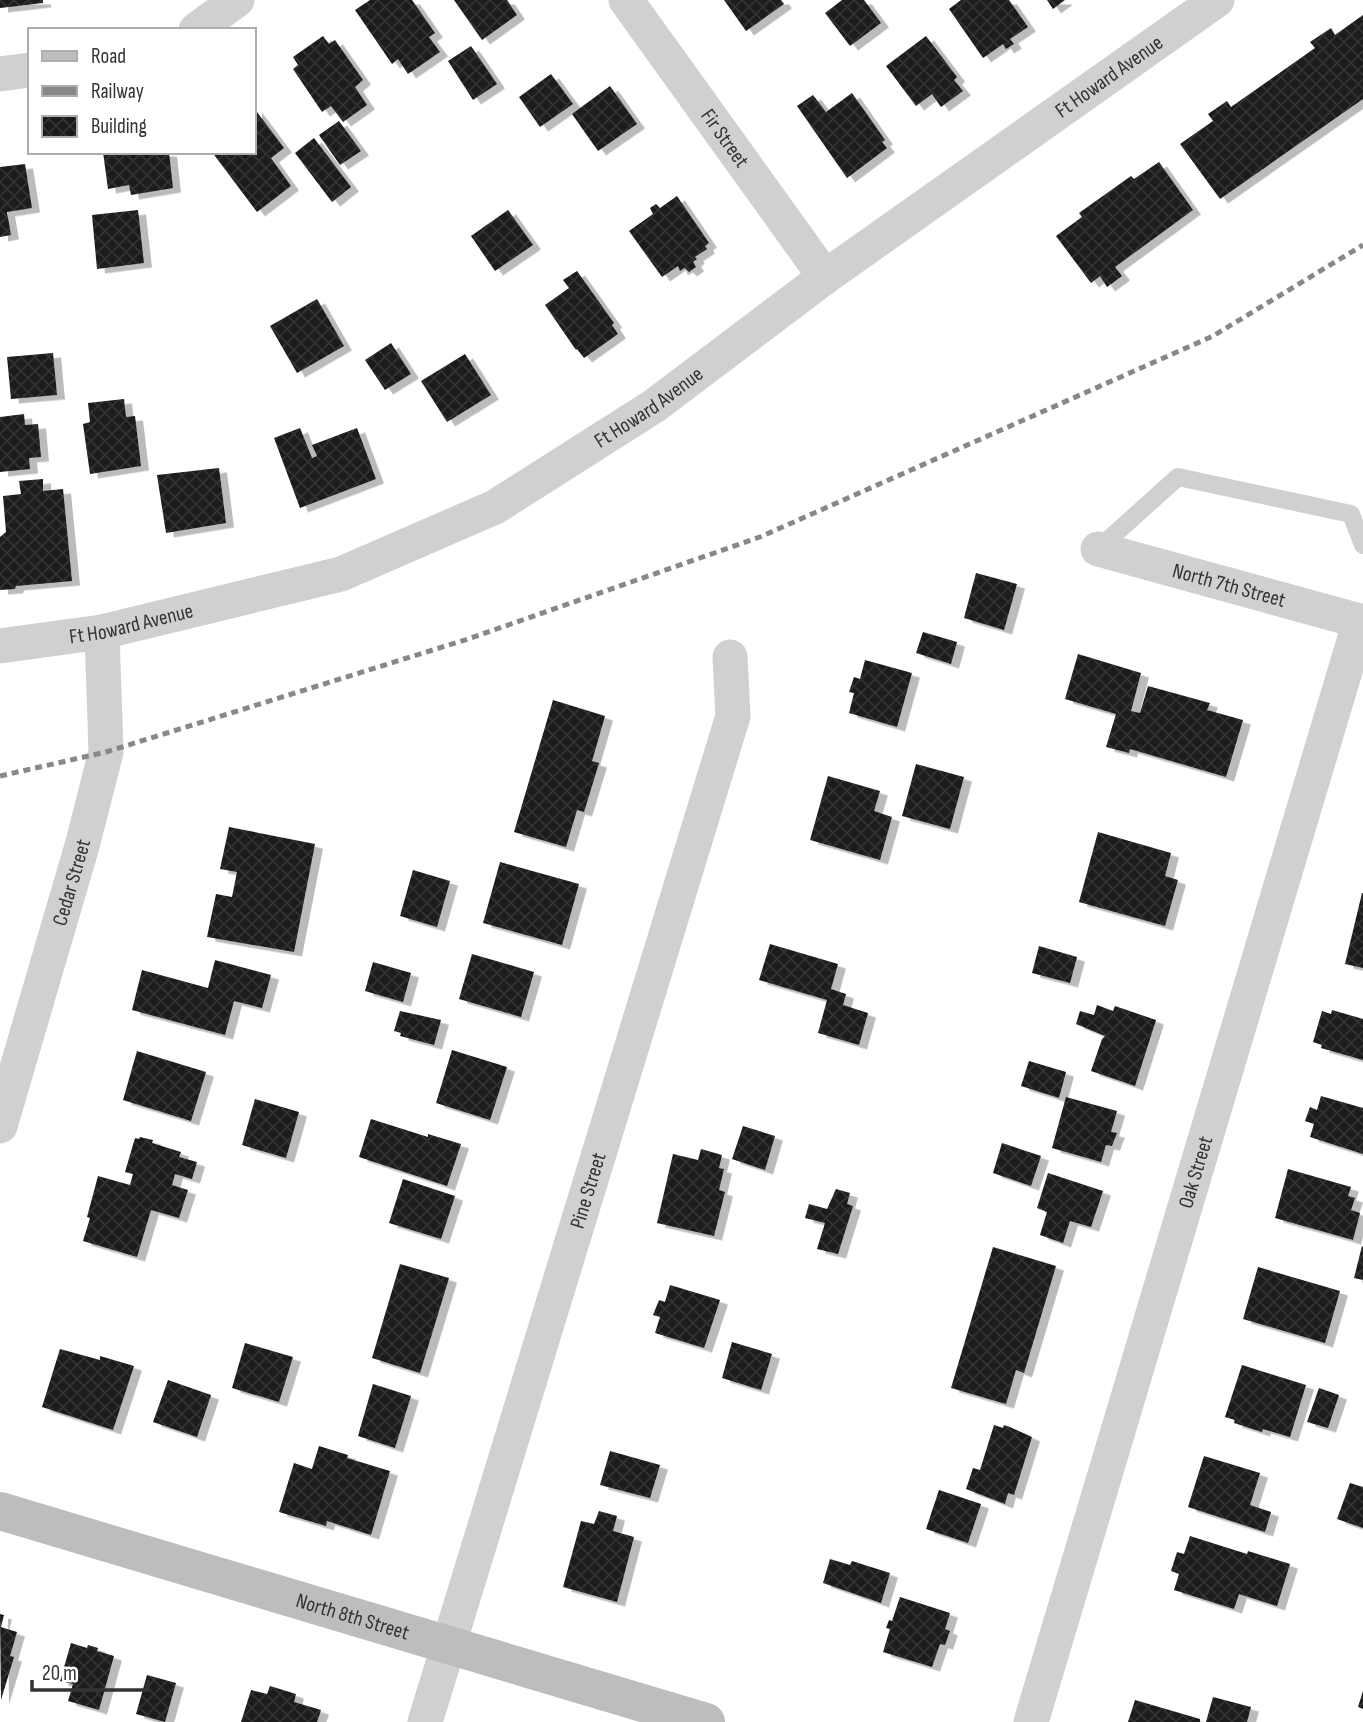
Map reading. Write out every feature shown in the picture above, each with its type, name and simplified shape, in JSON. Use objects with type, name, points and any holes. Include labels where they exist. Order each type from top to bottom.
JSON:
[{"type":"main road","name":"North 8th Street","points":[[0,1511],[706,1722]]},
{"type":"street","points":[[199,28],[237,0]]},
{"type":"street","name":"Fir Street","points":[[626,0],[825,277]]},
{"type":"street","name":"Ft Howard Avenue","points":[[0,646],[102,632],[341,574],[495,506],[654,405],[825,277],[1217,0]]},
{"type":"street","points":[[0,74],[28,70]]},
{"type":"street","name":"North 7th Street","points":[[1098,549],[1361,622]]},
{"type":"street","name":"Oak Street","points":[[1031,1722],[1361,622]]},
{"type":"street","name":"Cedar Street","points":[[0,1126],[82,846],[106,752],[102,632]]},
{"type":"street","name":"Pine Street","points":[[425,1722],[733,716],[730,657]]},
{"type":"lane","points":[[1098,549],[1178,477],[1351,514],[1363,545]]},
{"type":"building","points":[[0,0],[43,0],[43,3],[0,8]]},
{"type":"building","points":[[370,0],[412,0],[435,33],[429,37],[440,52],[408,74],[398,59],[392,64],[355,10]]},
{"type":"building","points":[[454,0],[507,0],[517,15],[482,40]]},
{"type":"building","points":[[724,0],[781,0],[784,4],[746,31]]},
{"type":"building","points":[[842,0],[864,0],[881,23],[850,46],[825,13]]},
{"type":"building","points":[[961,0],[1009,0],[1028,27],[1010,39],[1014,44],[1006,49],[1003,44],[983,58],[949,9]]},
{"type":"building","points":[[1047,0],[1065,0],[1053,9]]},
{"type":"building","points":[[1363,15],[1363,99],[1220,199],[1180,144],[1213,121],[1208,114],[1227,101],[1231,107],[1315,48],[1310,42],[1331,28],[1335,35]]},
{"type":"building","points":[[323,36],[329,44],[335,40],[363,80],[355,87],[367,105],[343,122],[331,106],[322,112],[293,69],[298,65],[293,57]]},
{"type":"building","points":[[926,36],[957,77],[954,80],[963,91],[941,107],[932,94],[916,106],[886,66]]},
{"type":"building","points":[[471,46],[497,84],[473,100],[448,61]]},
{"type":"building","points":[[551,74],[573,104],[540,127],[519,97]]},
{"type":"building","points":[[610,86],[637,124],[598,151],[572,114]]},
{"type":"building","points":[[852,93],[885,140],[882,142],[887,148],[847,178],[797,106],[813,95],[826,112]]},
{"type":"building","points":[[256,111],[284,148],[271,158],[291,186],[257,212],[214,154],[256,154]]},
{"type":"building","points":[[339,121],[361,151],[340,165],[319,135]]},
{"type":"building","points":[[314,138],[351,187],[332,202],[295,153]]},
{"type":"building","points":[[103,154],[169,154],[173,188],[131,195],[129,185],[108,189]]},
{"type":"building","points":[[1159,162],[1193,210],[1115,267],[1122,276],[1107,287],[1100,276],[1091,283],[1056,236],[1082,217],[1079,213],[1131,176],[1134,179]]},
{"type":"building","points":[[25,164],[32,208],[7,212],[11,235],[0,237],[0,167]]},
{"type":"building","points":[[677,196],[709,243],[705,246],[707,249],[695,257],[697,259],[693,262],[696,267],[689,272],[685,268],[680,271],[678,266],[662,277],[629,231],[653,214],[650,208],[656,204],[660,208]]},
{"type":"building","points":[[138,210],[144,263],[97,269],[92,215]]},
{"type":"building","points":[[508,210],[533,245],[495,271],[471,236]]},
{"type":"building","points":[[577,271],[614,323],[612,325],[618,334],[584,358],[545,305],[569,288],[563,280]]},
{"type":"building","points":[[317,299],[344,346],[297,373],[270,326]]},
{"type":"building","points":[[391,343],[411,374],[385,390],[365,360]]},
{"type":"building","points":[[53,353],[57,395],[11,399],[7,357]]},
{"type":"building","points":[[465,354],[491,395],[447,422],[421,381]]},
{"type":"building","points":[[124,399],[126,417],[135,416],[141,466],[90,474],[83,424],[90,422],[88,403]]},
{"type":"building","points":[[24,414],[25,425],[38,424],[41,457],[29,458],[30,469],[0,472],[0,417]]},
{"type":"building","points":[[300,428],[312,458],[317,456],[312,445],[357,428],[376,479],[300,508],[274,438]]},
{"type":"building","points":[[219,468],[226,523],[166,533],[157,475]]},
{"type":"building","points":[[43,479],[43,491],[63,489],[72,581],[0,590],[0,537],[6,532],[3,496],[21,494],[19,481]]},
{"type":"building","points":[[976,573],[1017,584],[1004,630],[964,618]]},
{"type":"building","points":[[923,632],[957,642],[951,664],[916,653]]},
{"type":"building","points":[[1078,654],[1141,673],[1131,711],[1140,713],[1148,686],[1210,703],[1207,710],[1243,720],[1226,777],[1130,749],[1129,753],[1106,747],[1116,714],[1065,699]]},
{"type":"building","points":[[865,660],[912,673],[897,727],[849,713],[854,693],[849,692],[854,677],[860,679]]},
{"type":"building","points":[[553,700],[605,716],[592,761],[599,763],[584,812],[577,810],[566,847],[514,832]]},
{"type":"building","points":[[916,764],[964,777],[950,829],[902,816]]},
{"type":"building","points":[[828,776],[880,791],[874,811],[892,817],[880,860],[810,840]]},
{"type":"building","points":[[229,827],[315,844],[294,952],[207,937],[216,894],[232,897],[237,872],[220,869]]},
{"type":"building","points":[[1098,832],[1171,853],[1165,876],[1178,880],[1165,926],[1079,902]]},
{"type":"building","points":[[500,862],[579,884],[562,945],[483,923]]},
{"type":"building","points":[[413,870],[450,881],[437,927],[400,916]]},
{"type":"building","points":[[1363,893],[1363,968],[1345,964]]},
{"type":"building","points":[[770,944],[838,964],[831,989],[846,994],[843,1005],[868,1013],[859,1045],[818,1033],[827,1000],[759,980]]},
{"type":"building","points":[[1039,946],[1077,957],[1070,983],[1032,973]]},
{"type":"building","points":[[472,954],[534,972],[521,1017],[459,999]]},
{"type":"building","points":[[215,960],[271,975],[262,1008],[234,1001],[225,1035],[132,1010],[142,970],[208,988]]},
{"type":"building","points":[[373,962],[411,973],[403,1002],[365,991]]},
{"type":"building","points":[[1097,1005],[1113,1011],[1115,1006],[1156,1020],[1135,1086],[1091,1071],[1105,1036],[1076,1024],[1080,1011],[1094,1015]]},
{"type":"building","points":[[1332,1010],[1363,1019],[1363,1060],[1321,1048],[1322,1045],[1313,1042],[1322,1011],[1331,1014]]},
{"type":"building","points":[[400,1011],[441,1020],[434,1045],[400,1036],[401,1033],[394,1031]]},
{"type":"building","points":[[452,1050],[507,1067],[490,1120],[436,1103]]},
{"type":"building","points":[[137,1051],[206,1072],[191,1121],[123,1100]]},
{"type":"building","points":[[1029,1061],[1066,1072],[1059,1098],[1021,1086]]},
{"type":"building","points":[[1321,1096],[1363,1108],[1363,1154],[1310,1137],[1314,1124],[1305,1121],[1310,1107],[1317,1110]]},
{"type":"building","points":[[1066,1097],[1117,1111],[1111,1132],[1117,1133],[1112,1146],[1106,1145],[1101,1162],[1052,1148]]},
{"type":"building","points":[[255,1099],[299,1112],[286,1158],[242,1145]]},
{"type":"building","points":[[371,1119],[461,1144],[447,1186],[359,1157]]},
{"type":"building","points":[[743,1126],[775,1136],[765,1170],[732,1159]]},
{"type":"building","points":[[140,1137],[181,1152],[179,1157],[197,1162],[192,1179],[175,1174],[172,1185],[188,1190],[179,1218],[151,1210],[137,1257],[83,1241],[98,1176],[130,1185],[133,1174],[125,1172],[135,1138]]},
{"type":"building","points":[[1002,1143],[1041,1156],[1031,1186],[993,1173]]},
{"type":"building","points":[[701,1149],[722,1155],[719,1168],[724,1169],[719,1190],[725,1192],[714,1236],[657,1223],[673,1154],[698,1160]]},
{"type":"building","points":[[1288,1169],[1351,1187],[1348,1196],[1355,1198],[1351,1210],[1360,1213],[1353,1240],[1275,1218]]},
{"type":"building","points":[[1048,1173],[1103,1191],[1091,1227],[1070,1221],[1063,1243],[1040,1235],[1047,1212],[1037,1208]]},
{"type":"building","points":[[403,1179],[455,1196],[441,1239],[389,1223]]},
{"type":"building","points":[[836,1189],[850,1193],[847,1204],[853,1206],[838,1254],[817,1249],[825,1223],[805,1218],[809,1204],[827,1209]]},
{"type":"building","points":[[993,1247],[1056,1266],[1024,1373],[1016,1370],[1006,1404],[951,1388]]},
{"type":"building","points":[[1363,1247],[1363,1280],[1354,1278]]},
{"type":"building","points":[[400,1264],[449,1278],[420,1373],[372,1358]]},
{"type":"building","points":[[1258,1267],[1340,1291],[1325,1343],[1243,1319]]},
{"type":"building","points":[[670,1285],[720,1300],[704,1348],[655,1333],[660,1317],[653,1315],[659,1300],[665,1302]]},
{"type":"building","points":[[732,1342],[772,1354],[761,1390],[722,1378]]},
{"type":"building","points":[[245,1343],[293,1357],[279,1402],[232,1388]]},
{"type":"building","points":[[60,1349],[100,1360],[100,1356],[134,1366],[113,1430],[42,1407]]},
{"type":"building","points":[[1242,1365],[1306,1385],[1290,1437],[1263,1429],[1262,1432],[1234,1423],[1235,1420],[1225,1417]]},
{"type":"building","points":[[168,1380],[211,1395],[197,1437],[153,1422]]},
{"type":"building","points":[[373,1384],[411,1396],[395,1448],[358,1436]]},
{"type":"building","points":[[1319,1388],[1339,1395],[1328,1428],[1307,1422]]},
{"type":"building","points":[[994,1425],[1003,1428],[1004,1425],[1032,1437],[1014,1495],[1008,1493],[1005,1504],[966,1489],[973,1468],[980,1470]]},
{"type":"building","points":[[319,1446],[390,1471],[371,1535],[327,1521],[326,1526],[279,1512],[294,1463],[312,1469]]},
{"type":"building","points":[[610,1451],[660,1465],[650,1498],[600,1485]]},
{"type":"building","points":[[1204,1456],[1260,1473],[1250,1505],[1271,1512],[1265,1532],[1188,1507]]},
{"type":"building","points":[[1350,1483],[1363,1487],[1363,1528],[1337,1519]]},
{"type":"building","points":[[939,1490],[981,1504],[968,1543],[926,1529]]},
{"type":"building","points":[[599,1511],[617,1516],[613,1531],[634,1537],[617,1602],[563,1587],[581,1521],[594,1524]]},
{"type":"building","points":[[1190,1536],[1290,1564],[1277,1606],[1239,1594],[1234,1609],[1174,1590],[1179,1574],[1171,1571],[1177,1552],[1184,1554]]},
{"type":"building","points":[[830,1559],[850,1565],[852,1561],[890,1573],[881,1603],[823,1583]]},
{"type":"building","points":[[900,1597],[950,1613],[945,1629],[950,1631],[945,1645],[940,1644],[932,1667],[883,1652],[890,1629],[886,1628],[889,1620],[892,1621]]},
{"type":"building","points":[[0,1614],[4,1615],[1,1627],[17,1632],[10,1656],[14,1657],[1,1700]]},
{"type":"building","points":[[71,1643],[98,1648],[97,1651],[114,1656],[99,1710],[68,1701],[73,1684],[60,1681]]},
{"type":"building","points":[[147,1675],[176,1683],[165,1722],[136,1714]]},
{"type":"building","points":[[270,1686],[296,1694],[294,1702],[321,1710],[317,1722],[241,1722],[251,1690],[267,1694]]},
{"type":"building","points":[[1363,1691],[1363,1709],[1358,1707]]},
{"type":"building","points":[[1213,1697],[1251,1707],[1247,1722],[1206,1722]]},
{"type":"building","points":[[1135,1700],[1200,1719],[1200,1722],[1128,1722]]},
{"type":"railway","points":[[0,776],[106,752],[468,639],[760,537],[1213,336],[1363,245]]}]
